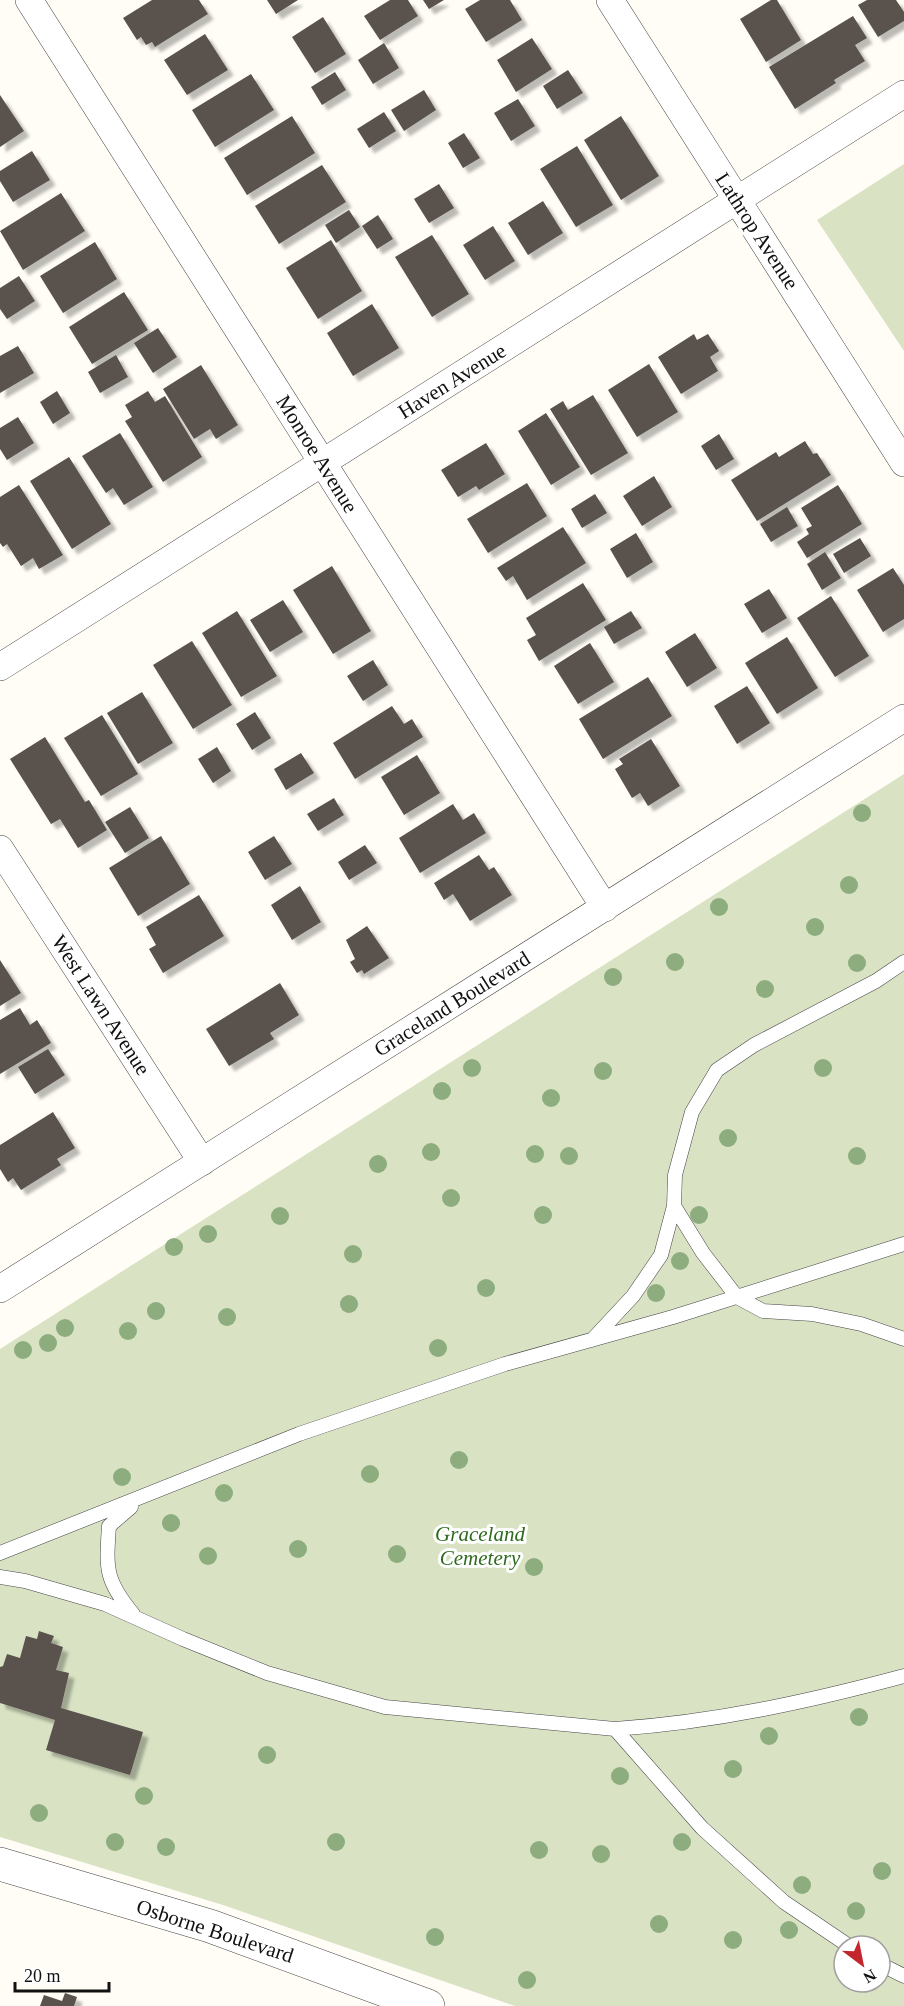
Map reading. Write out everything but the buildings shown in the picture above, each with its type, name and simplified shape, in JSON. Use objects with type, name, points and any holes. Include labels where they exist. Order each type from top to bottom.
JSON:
[{"type":"street","name":"Monroe Avenue","points":[[29,0],[605,908]]},
{"type":"street","name":"Lathrop Avenue","points":[[610,0],[904,462]]},
{"type":"street","name":"Haven Avenue","points":[[0,667],[904,94]]},
{"type":"street","name":"Graceland Boulevard","points":[[0,1289],[904,718]]},
{"type":"street","name":"West Lawn Avenue","points":[[0,849],[202,1162]]},
{"type":"street","name":"Osborne Boulevard","points":[[0,1864],[210,1926],[428,2006]]},
{"type":"lane","points":[[592,1340],[633,1296],[661,1256],[674,1206],[675,1175],[692,1112],[717,1070],[754,1045],[876,981],[904,962]]},
{"type":"lane","points":[[674,1206],[703,1253],[737,1297],[763,1311],[812,1314],[861,1324],[904,1339]]},
{"type":"lane","points":[[0,1552],[139,1500],[299,1434],[505,1364],[737,1297],[904,1244]]},
{"type":"lane","points":[[136,1618],[113,1590],[107,1558],[109,1526],[139,1500]]},
{"type":"lane","points":[[0,1577],[25,1581],[105,1604],[267,1674],[385,1707],[615,1729],[686,1724],[812,1701],[904,1676]]},
{"type":"lane","points":[[615,1729],[702,1828],[784,1902],[832,1934]]},
{"type":"green space","points":[[904,164],[904,351],[817,220]]},
{"type":"green space","name":"Graceland Cemetery","points":[[904,774],[904,2006],[515,2006],[223,1905],[0,1837],[0,1349]]}]
